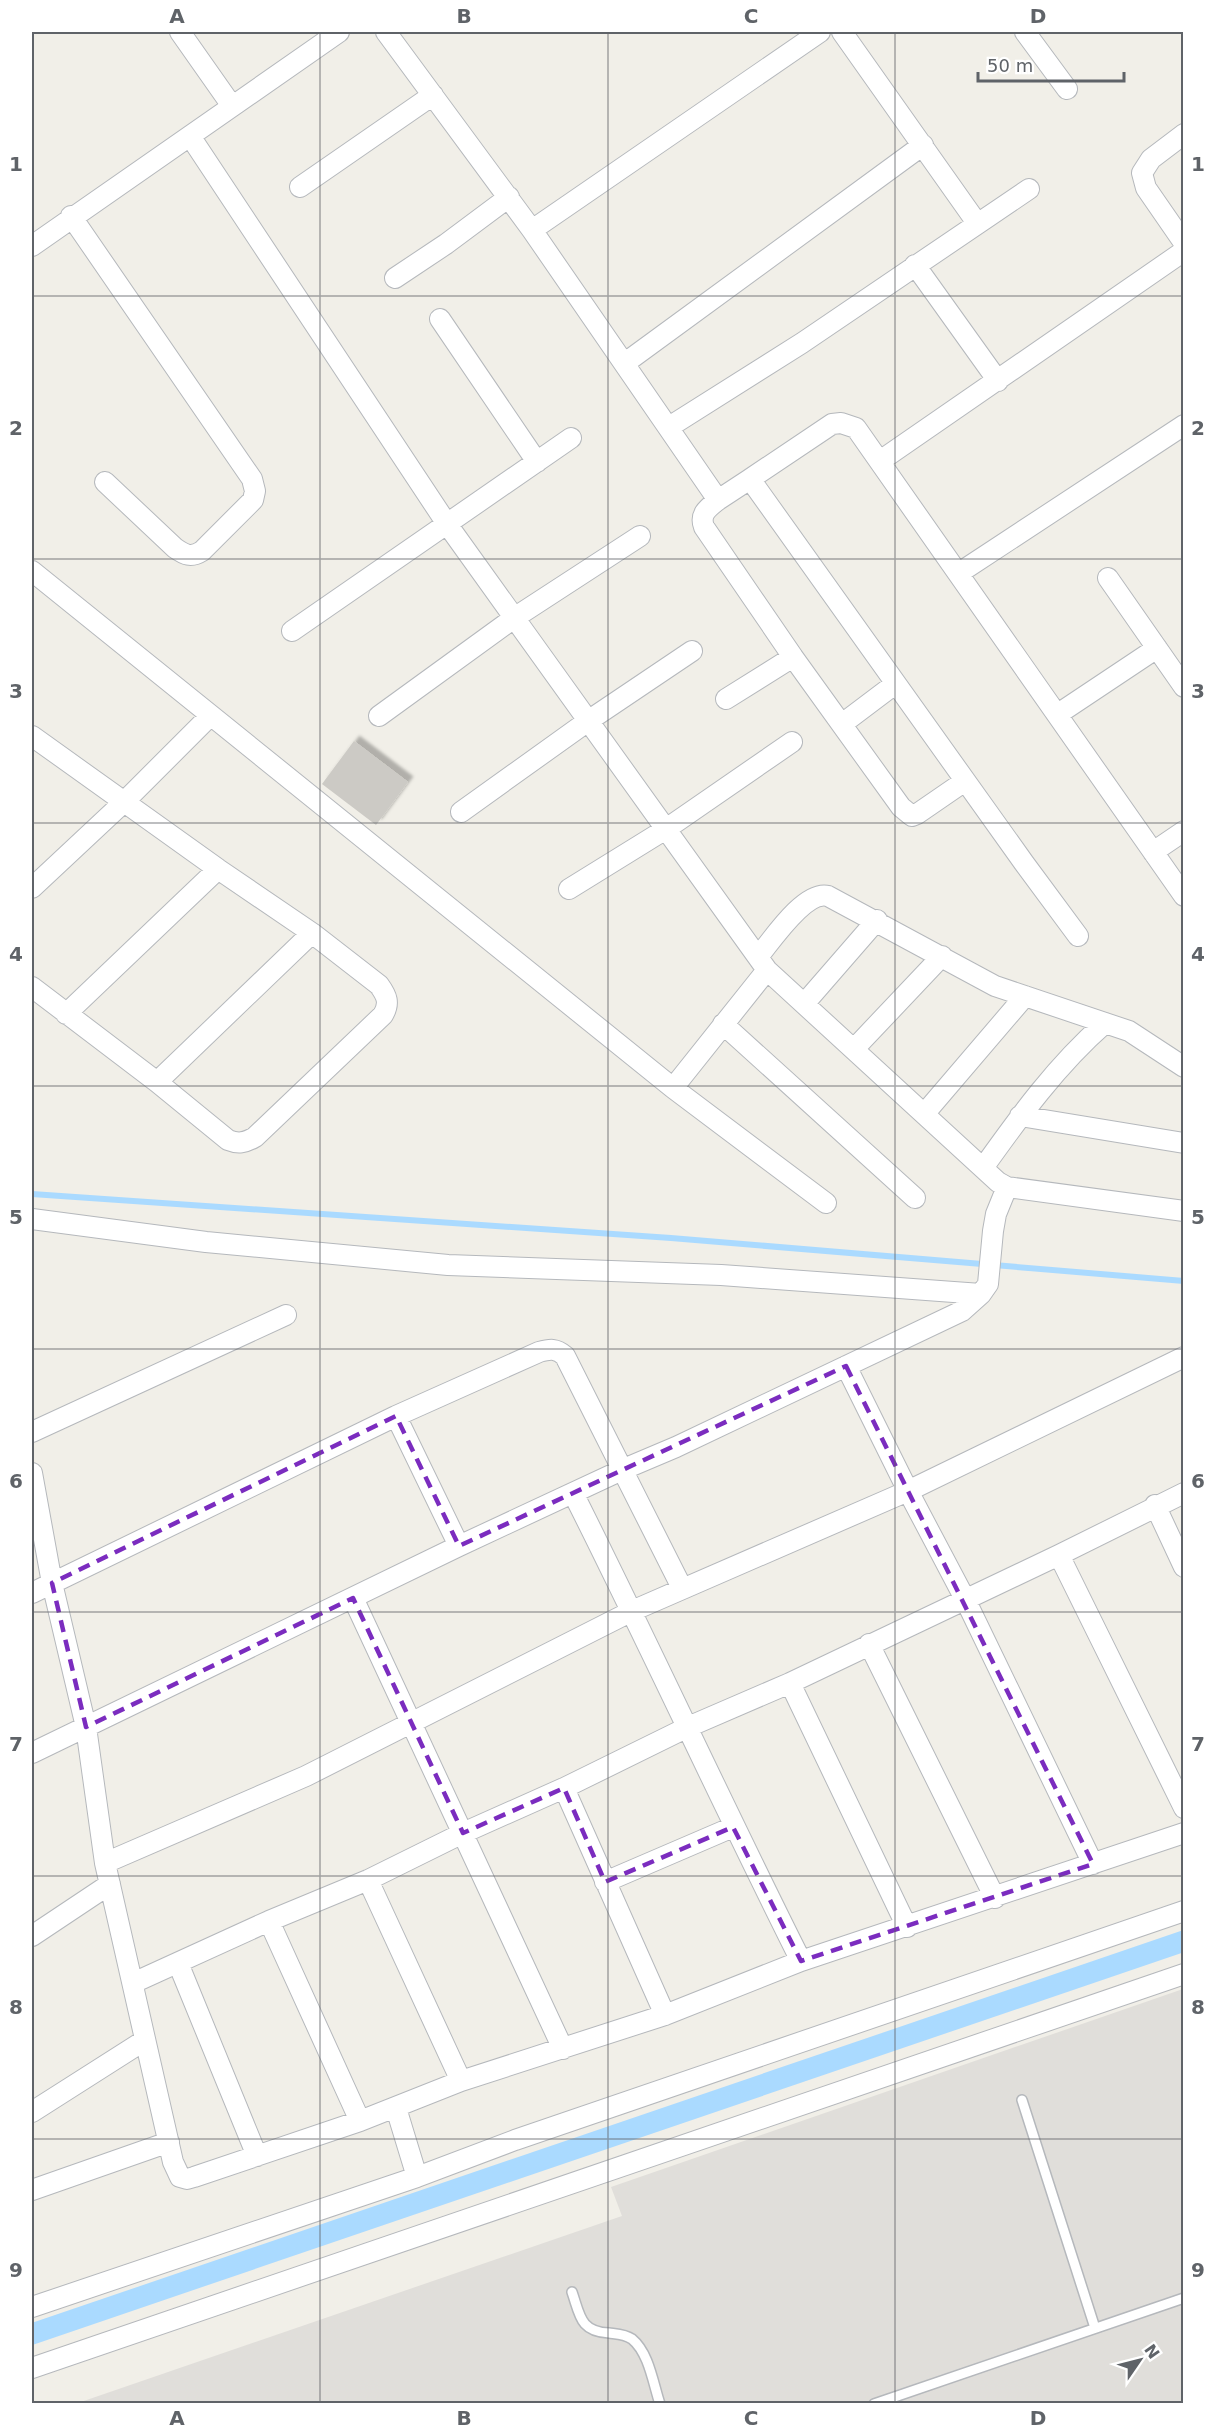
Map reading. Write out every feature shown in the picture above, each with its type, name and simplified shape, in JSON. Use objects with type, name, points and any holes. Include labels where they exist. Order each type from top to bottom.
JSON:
[{"type":"street","points":[[180,32],[232,106]]},
{"type":"street","points":[[32,246],[71,216],[339,32]]},
{"type":"street","points":[[386,32],[509,197],[718,500]]},
{"type":"street","points":[[532,230],[820,32]]},
{"type":"street","points":[[842,32],[977,223]]},
{"type":"street","points":[[1025,32],[1067,89]]},
{"type":"street","points":[[300,187],[433,95]]},
{"type":"street","points":[[1184,134],[1150,159],[1142,173],[1146,188],[1184,243]]},
{"type":"street","points":[[190,136],[447,524],[762,964],[1006,1187],[1184,1211]]},
{"type":"street","points":[[625,363],[923,145]]},
{"type":"street","points":[[669,426],[802,343],[1029,189]]},
{"type":"street","points":[[395,278],[446,244],[509,197]]},
{"type":"street","points":[[71,216],[252,479],[255,491],[253,500],[202,551],[195,555],[186,555],[175,548],[105,482]]},
{"type":"street","points":[[880,461],[1184,252]]},
{"type":"street","points":[[915,266],[998,381]]},
{"type":"street","points":[[440,319],[537,462]]},
{"type":"street","points":[[965,781],[917,814],[912,816],[901,807],[793,657],[704,527],[703,515],[718,500],[832,424],[841,423],[856,428],[1184,896]]},
{"type":"street","points":[[958,573],[1184,425]]},
{"type":"street","points":[[292,631],[571,438]]},
{"type":"street","points":[[750,479],[1078,936]]},
{"type":"street","points":[[379,716],[514,618],[640,536]]},
{"type":"street","points":[[32,571],[673,1088],[826,1203]]},
{"type":"street","points":[[1108,578],[1184,687]]},
{"type":"street","points":[[1058,714],[1157,648]]},
{"type":"street","points":[[461,812],[588,721],[692,651]]},
{"type":"street","points":[[726,699],[793,657]]},
{"type":"street","points":[[842,724],[895,684]]},
{"type":"street","points":[[32,888],[125,801],[210,716]]},
{"type":"street","points":[[32,736],[312,933],[379,985],[386,995],[388,1006],[383,1015],[248,1142],[236,1143],[228,1140],[157,1082],[32,987]]},
{"type":"street","points":[[569,889],[666,829],[792,742]]},
{"type":"street","points":[[1153,852],[1184,831]]},
{"type":"street","points":[[66,1014],[218,869]]},
{"type":"street","points":[[673,1088],[723,1024],[801,905],[811,897],[821,894],[877,920],[995,986],[1129,1031],[1184,1067]]},
{"type":"street","points":[[804,1004],[877,920]]},
{"type":"street","points":[[157,1082],[312,933]]},
{"type":"street","points":[[854,1049],[942,956]]},
{"type":"street","points":[[925,1113],[1025,996]]},
{"type":"street","points":[[983,1168],[1020,1116],[1083,1043],[1105,1023]]},
{"type":"street","points":[[723,1024],[915,1198]]},
{"type":"street","points":[[1020,1116],[1184,1143]]},
{"type":"street","points":[[32,1753],[459,1546],[676,1447],[962,1311],[985,1289],[996,1214],[1006,1187]]},
{"type":"street","points":[[32,1219],[206,1242],[448,1265],[721,1275],[985,1289]]},
{"type":"street","points":[[32,1432],[286,1316]]},
{"type":"street","points":[[32,1593],[396,1416],[550,1349],[559,1350],[565,1356],[682,1588]]},
{"type":"street","points":[[105,1863],[306,1776],[632,1611],[908,1491],[1184,1357]]},
{"type":"street","points":[[846,1366],[965,1599],[1093,1864]]},
{"type":"street","points":[[396,1416],[459,1546]]},
{"type":"street","points":[[32,1473],[52,1583],[86,1727],[105,1863],[169,2142],[176,2171],[180,2177],[187,2179],[360,2121],[461,2081],[665,2015],[801,1961],[1184,1833]]},
{"type":"street","points":[[133,1983],[269,1921],[368,1880],[688,1727],[790,1683],[1059,1555],[1184,1492]]},
{"type":"street","points":[[573,1493],[801,1961]]},
{"type":"street","points":[[1155,1505],[1184,1567]]},
{"type":"street","points":[[1059,1555],[1184,1808]]},
{"type":"street","points":[[353,1599],[563,2049]]},
{"type":"street","points":[[869,1644],[995,1898]]},
{"type":"street","points":[[790,1683],[907,1927]]},
{"type":"street","points":[[564,1788],[665,2015]]},
{"type":"street","points":[[605,1882],[734,1827]]},
{"type":"street","points":[[368,1880],[461,2081]]},
{"type":"street","points":[[32,1936],[110,1884]]},
{"type":"street","points":[[32,2307],[417,2177],[515,2140],[1184,1911]]},
{"type":"street","points":[[269,1921],[360,2121]]},
{"type":"street","points":[[178,1963],[256,2156]]},
{"type":"street","points":[[32,2368],[1184,1974]]},
{"type":"street","points":[[32,2112],[145,2040]]},
{"type":"street","points":[[396,2108],[417,2177]]},
{"type":"street","points":[[32,2190],[169,2142]]},
{"type":"lane","points":[[1022,2100],[1095,2328]]},
{"type":"lane","points":[[572,2292],[582,2321],[588,2328],[594,2332],[627,2336],[640,2347],[660,2403]]},
{"type":"lane","points":[[874,2403],[1184,2298]]},
{"type":"highlighted area","points":[[846,1366],[1093,1864],[801,1961],[733,1827],[605,1882],[564,1788],[463,1833],[353,1598],[86,1727],[52,1583],[396,1416],[459,1546]]},
{"type":"shaded area","points":[[1183,1989],[1183,2403],[75,2404],[622,2216],[611,2187]]},
{"type":"building","points":[[354,741],[408,782],[376,825],[322,784]]},
{"type":"waterway","points":[[32,1194],[671,1238],[1184,1281]]},
{"type":"waterway","points":[[32,2334],[1184,1941]]}]
